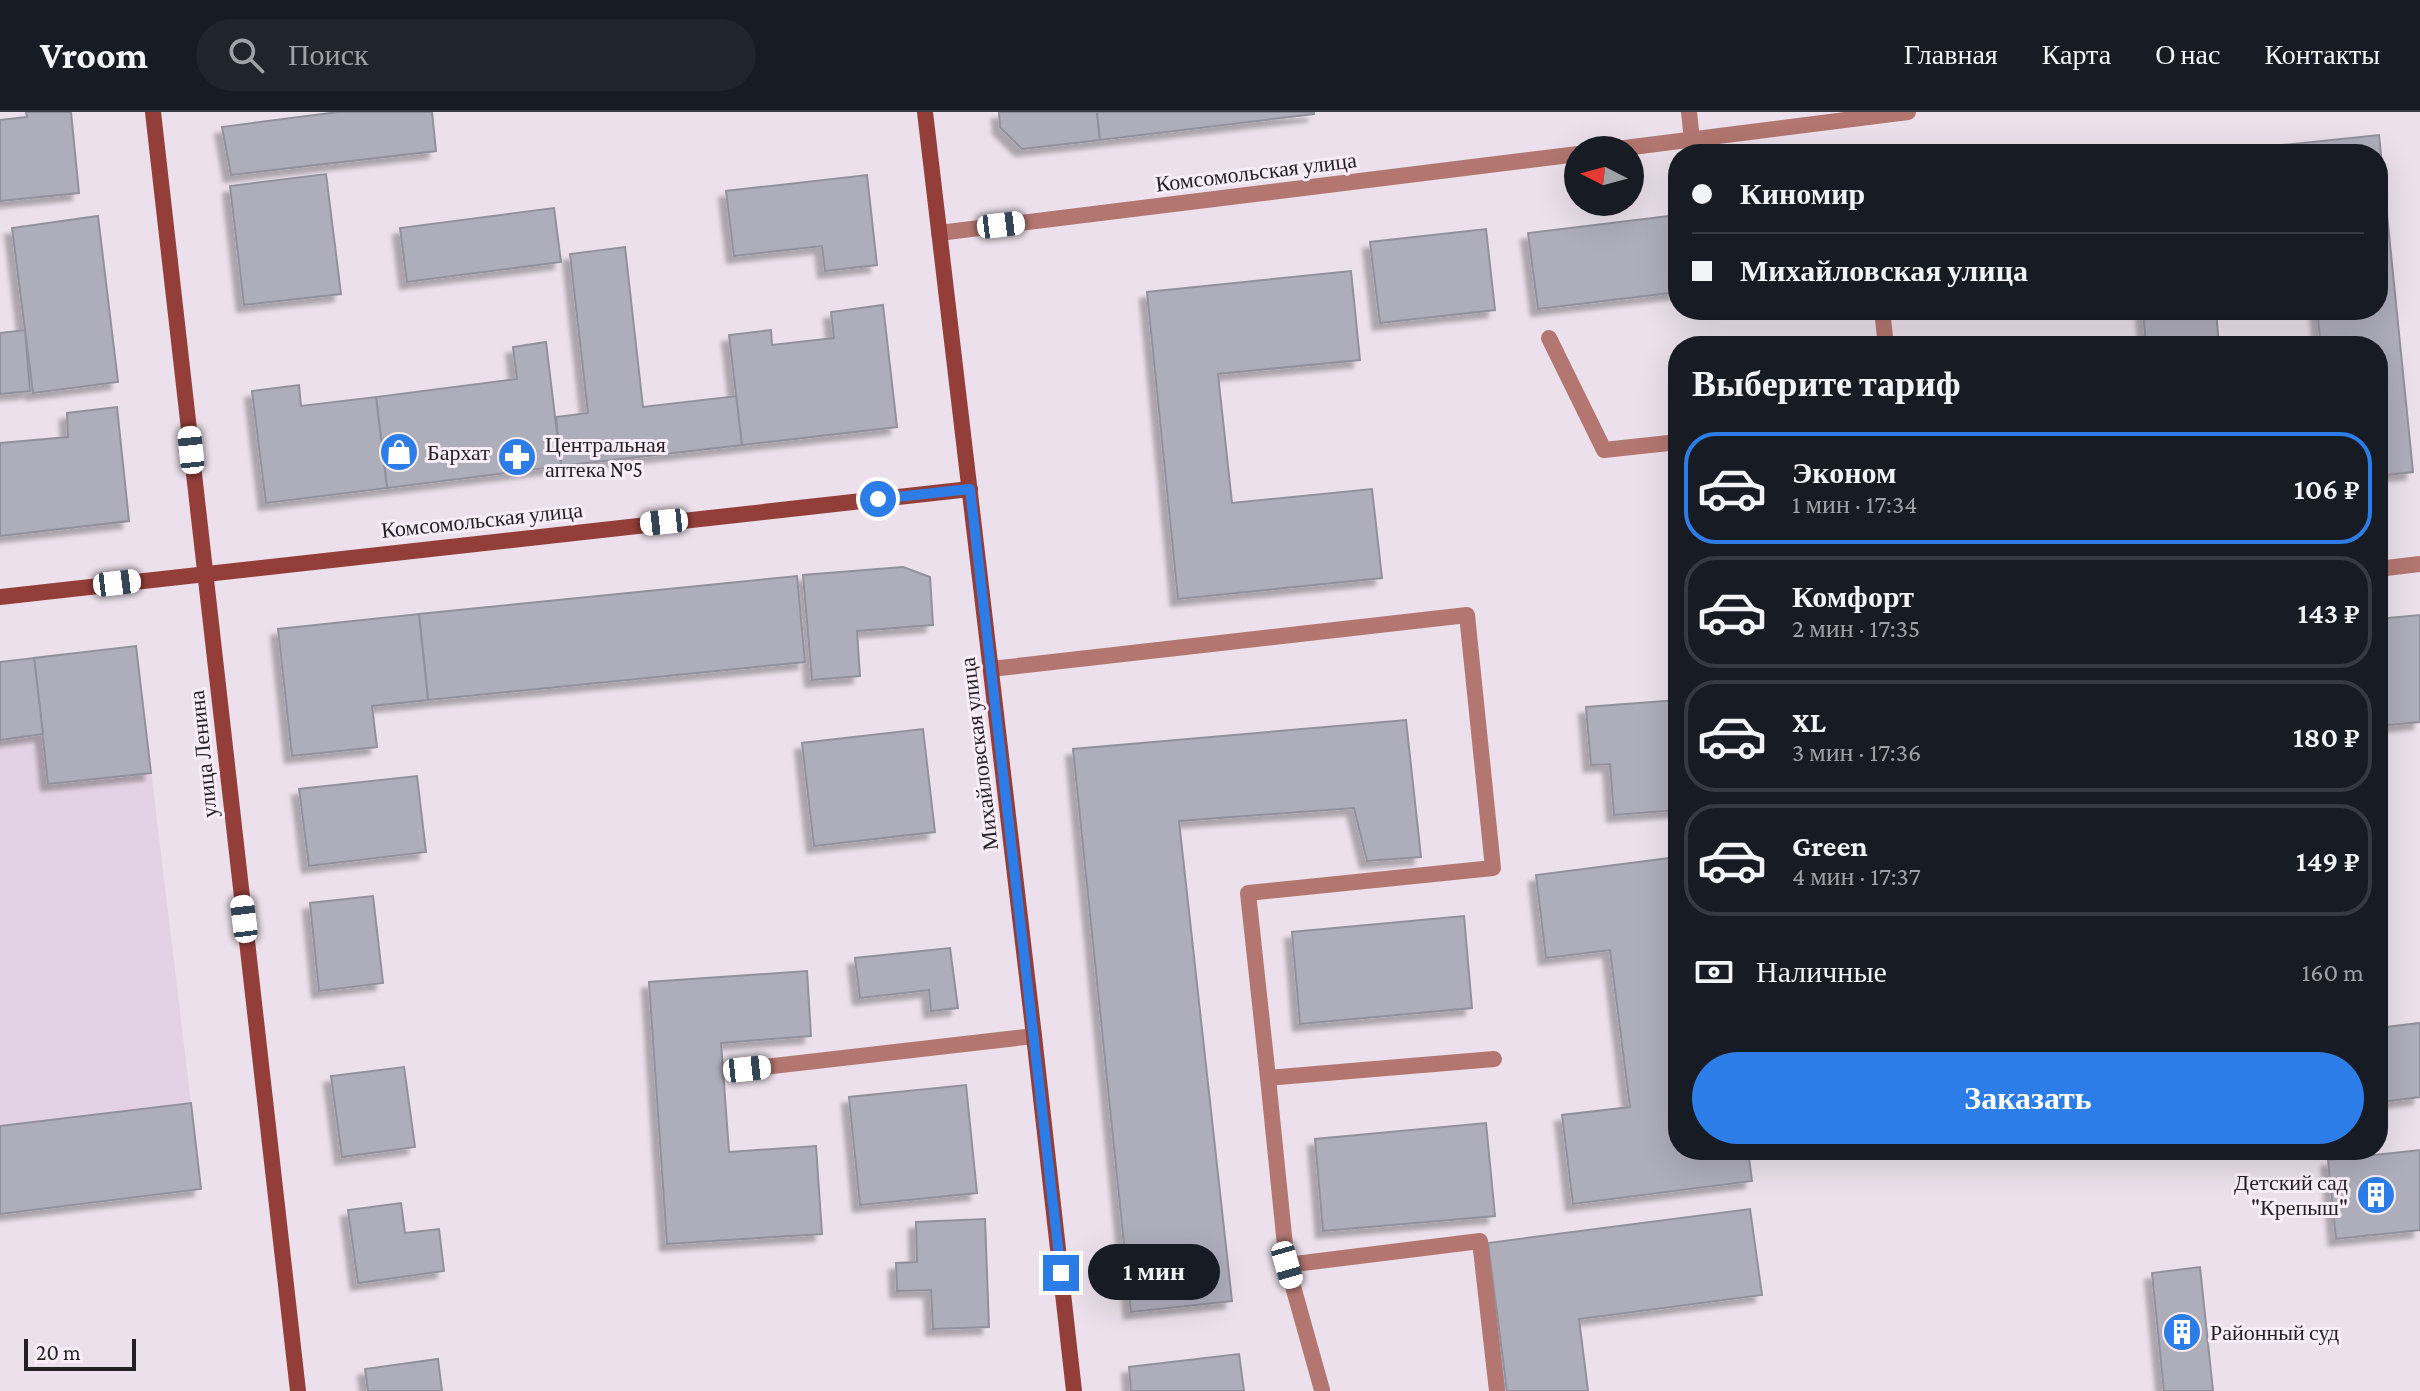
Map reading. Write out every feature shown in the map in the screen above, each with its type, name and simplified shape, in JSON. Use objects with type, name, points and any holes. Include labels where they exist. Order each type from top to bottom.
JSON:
[{"type":"main road","name":"улица Ленина","points":[[153,112],[298,1391]]},
{"type":"main road","name":"Михайловская улица","points":[[925,112],[1074,1391]]},
{"type":"main road","name":"Комсомольская улица","points":[[0,597],[970,489]]},
{"type":"street","points":[[1689,112],[1692,140]]},
{"type":"street","points":[[1644,146],[1908,112]]},
{"type":"street","name":"Комсомольская улица","points":[[939,233],[1564,156]]},
{"type":"street","points":[[1549,338],[1604,450],[1668,443]]},
{"type":"street","points":[[2388,568],[2420,564]]},
{"type":"street","points":[[991,669],[1467,615],[1493,868],[1248,893],[1287,1265],[1322,1390]]},
{"type":"street","points":[[747,1069],[1034,1036]]},
{"type":"street","points":[[1268,1078],[1494,1059]]},
{"type":"street","points":[[1287,1265],[1480,1241],[1497,1391]]},
{"type":"shaded area","points":[[136,646],[191,1103],[0,1126],[0,740],[43,734],[34,658]]},
{"type":"building","points":[[26,112],[71,112],[79,193],[0,201],[0,120],[27,117]]},
{"type":"building","points":[[338,112],[432,112],[436,151],[231,175],[222,127]]},
{"type":"building","points":[[999,112],[1097,112],[1100,140],[1022,149],[1000,127]]},
{"type":"building","points":[[1097,112],[1314,112],[1314,114],[1100,140]]},
{"type":"building","points":[[2379,135],[2380,144],[2293,144]]},
{"type":"building","points":[[326,174],[341,294],[244,305],[230,186]]},
{"type":"building","points":[[867,175],[877,265],[825,271],[822,246],[734,256],[726,191]]},
{"type":"building","points":[[554,208],[561,262],[407,282],[400,228]]},
{"type":"building","points":[[98,216],[118,382],[33,393],[12,228]]},
{"type":"building","points":[[1668,216],[1668,293],[1538,309],[1528,233]]},
{"type":"building","points":[[2388,224],[2413,472],[2388,475],[2388,336],[2320,336],[2318,320],[2388,320]]},
{"type":"building","points":[[1486,229],[1495,310],[1380,323],[1370,242]]},
{"type":"building","points":[[625,247],[643,407],[737,396],[742,445],[561,466],[556,417],[588,413],[570,254]]},
{"type":"building","points":[[1351,271],[1360,360],[1218,374],[1232,503],[1372,489],[1382,578],[1178,599],[1147,292]]},
{"type":"building","points":[[883,305],[897,427],[742,445],[729,335],[771,330],[772,345],[834,338],[831,312]]},
{"type":"building","points":[[2144,320],[2217,320],[2218,336],[2145,336]]},
{"type":"building","points":[[25,330],[30,391],[0,394],[0,333]]},
{"type":"building","points":[[546,342],[561,466],[387,488],[376,397],[517,379],[513,347]]},
{"type":"building","points":[[299,385],[301,406],[376,397],[387,488],[266,503],[252,391]]},
{"type":"building","points":[[117,407],[129,521],[0,536],[0,443],[68,437],[67,413]]},
{"type":"building","points":[[903,567],[930,577],[933,625],[857,631],[860,676],[812,680],[803,575]]},
{"type":"building","points":[[797,576],[805,662],[428,700],[419,614]]},
{"type":"building","points":[[419,614],[428,700],[372,706],[377,747],[292,756],[278,629]]},
{"type":"building","points":[[2420,615],[2420,722],[2388,725],[2388,618]]},
{"type":"building","points":[[136,646],[151,773],[48,784],[34,658]]},
{"type":"building","points":[[34,658],[43,734],[0,740],[0,662]]},
{"type":"building","points":[[1668,701],[1668,811],[1614,815],[1610,764],[1591,765],[1586,707]]},
{"type":"building","points":[[1406,720],[1421,857],[1367,861],[1354,808],[1179,821],[1232,1301],[1131,1312],[1073,749]]},
{"type":"building","points":[[923,729],[935,832],[814,846],[802,743]]},
{"type":"building","points":[[417,776],[426,852],[309,866],[299,789]]},
{"type":"building","points":[[1668,858],[1668,1160],[1749,1160],[1752,1181],[1573,1204],[1562,1115],[1630,1107],[1610,950],[1546,958],[1536,875]]},
{"type":"building","points":[[373,896],[383,983],[319,991],[310,903]]},
{"type":"building","points":[[1464,916],[1472,1008],[1300,1024],[1292,932]]},
{"type":"building","points":[[950,948],[958,1008],[931,1011],[929,990],[860,998],[855,958]]},
{"type":"building","points":[[807,971],[811,1036],[721,1043],[729,1152],[816,1146],[822,1234],[667,1244],[649,982]]},
{"type":"building","points":[[2420,1023],[2420,1097],[2388,1101],[2388,1027]]},
{"type":"building","points":[[404,1067],[415,1147],[342,1157],[331,1076]]},
{"type":"building","points":[[966,1085],[977,1193],[860,1205],[849,1097]]},
{"type":"building","points":[[191,1103],[201,1189],[0,1214],[0,1126]]},
{"type":"building","points":[[1486,1123],[1495,1216],[1323,1231],[1315,1139]]},
{"type":"building","name":"Детский сад \"Крепыш\"","points":[[2420,1150],[2420,1230],[2336,1239],[2328,1160],[2388,1160],[2388,1153]]},
{"type":"building","points":[[401,1203],[405,1233],[439,1229],[444,1271],[358,1283],[348,1210]]},
{"type":"building","points":[[1750,1209],[1762,1295],[1579,1319],[1588,1391],[1507,1391],[1488,1243]]},
{"type":"building","points":[[985,1219],[989,1327],[933,1329],[931,1290],[897,1291],[896,1263],[917,1262],[916,1222]]},
{"type":"building","name":"Районный суд","points":[[2200,1267],[2213,1391],[2164,1391],[2152,1273]]},
{"type":"building","points":[[1239,1354],[1244,1391],[1131,1391],[1129,1367]]},
{"type":"building","points":[[438,1359],[442,1391],[368,1391],[365,1369]]},
{"type":"place","name":"Бархат","points":[[399,452]]},
{"type":"place","name":"Центральная аптека №5","points":[[517,457]]},
{"type":"place","name":"Детский сад \"Крепыш\"","points":[[2376,1195]]},
{"type":"place","name":"Районный суд","points":[[2182,1332]]},
{"type":"route","points":[[878,499],[970,489],[1061,1273]]}]
